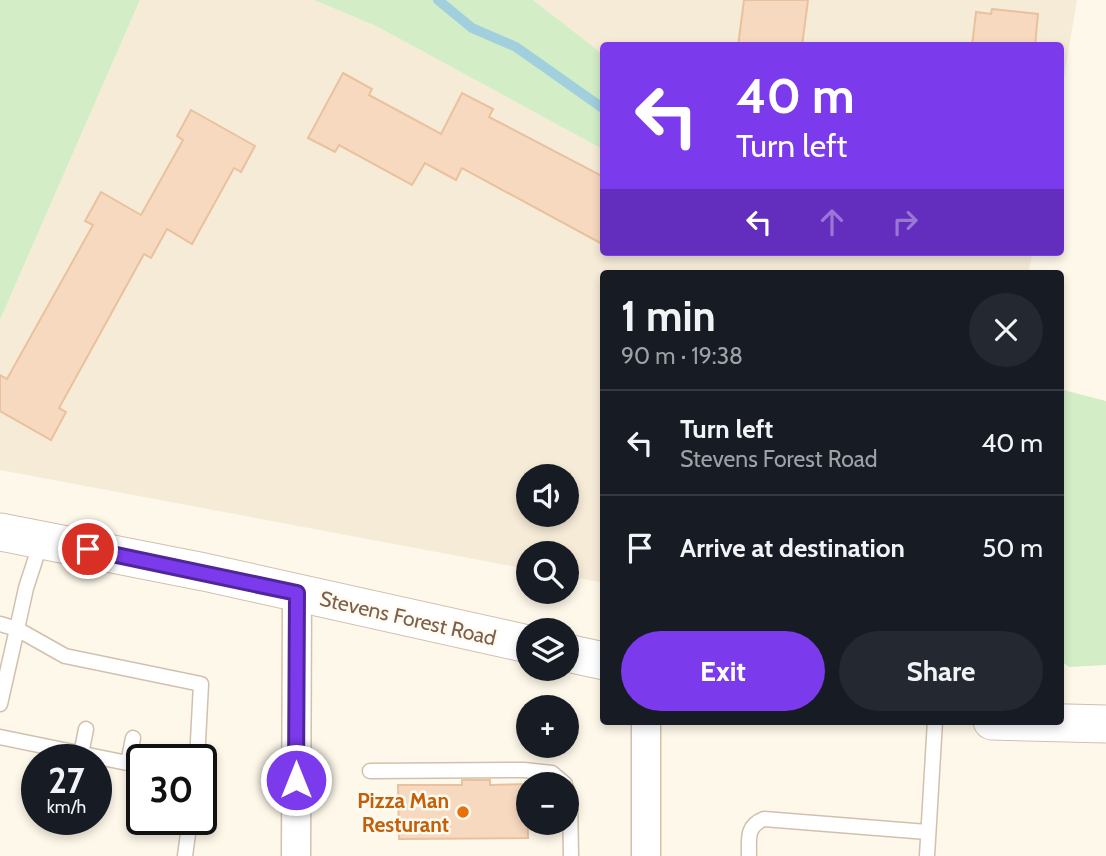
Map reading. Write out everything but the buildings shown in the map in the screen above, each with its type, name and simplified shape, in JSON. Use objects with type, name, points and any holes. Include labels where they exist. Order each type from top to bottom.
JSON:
[{"type":"street","name":"Stevens Forest Road","points":[[0,532],[135,557],[516,641]]},
{"type":"street","points":[[296,856],[297,593]]},
{"type":"street","points":[[579,656],[600,660]]},
{"type":"street","points":[[1064,723],[1106,724]]},
{"type":"street","points":[[646,725],[646,856]]},
{"type":"lane","points":[[0,704],[41,541]]},
{"type":"lane","points":[[0,625],[17,629],[65,656],[99,670],[145,679],[201,684],[198,744]]},
{"type":"lane","points":[[927,856],[935,725]]},
{"type":"lane","points":[[82,744],[86,729]]},
{"type":"lane","points":[[0,737],[33,744]]},
{"type":"lane","points":[[133,738],[133,744]]},
{"type":"lane","points":[[370,771],[543,772]]},
{"type":"lane","points":[[749,856],[749,830],[756,822],[764,819],[927,832]]},
{"type":"lane","points":[[185,856],[188,835]]},
{"type":"lane","points":[[571,835],[572,856]]},
{"type":"shaded area","points":[[140,0],[314,0],[378,27],[600,148],[600,256],[1032,256],[1029,270],[600,270],[600,582],[579,578],[579,541],[516,541],[516,567],[0,470],[0,320]]},
{"type":"shaded area","points":[[533,0],[1077,0],[1064,77],[1064,42],[600,42],[600,52]]},
{"type":"green space","points":[[0,0],[140,0],[0,320]]},
{"type":"green space","points":[[314,0],[533,0],[600,52],[600,148],[378,27]]},
{"type":"green space","points":[[1064,390],[1106,401],[1106,665],[1069,667],[1064,663]]},
{"type":"waterway","points":[[438,0],[472,28],[516,47],[600,106]]},
{"type":"place","name":"Pizza Man Resturant","points":[[463,812]]},
{"type":"route","points":[[88,549],[297,593],[296,780]]}]
